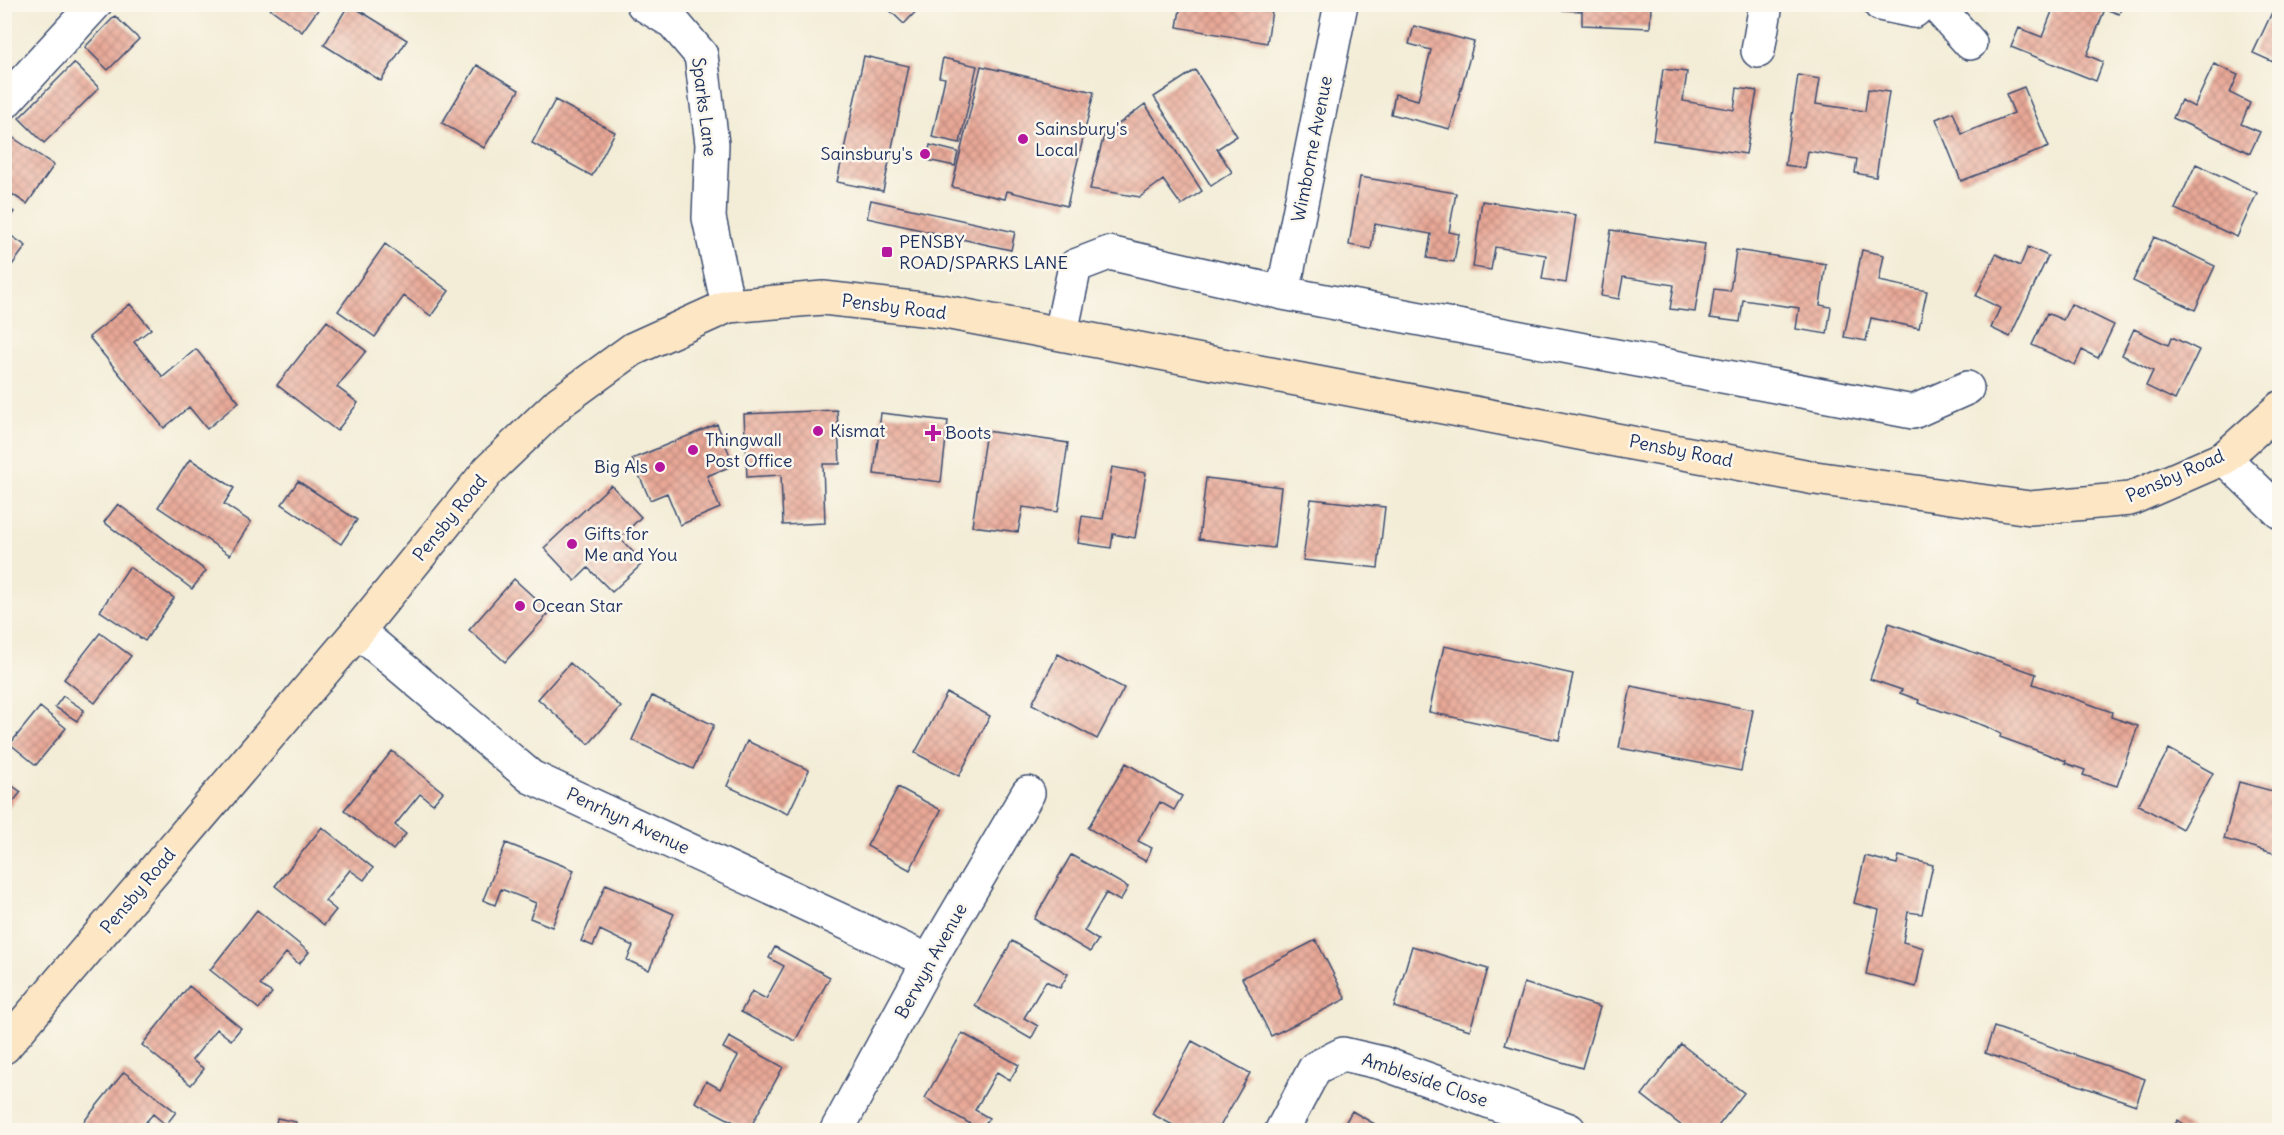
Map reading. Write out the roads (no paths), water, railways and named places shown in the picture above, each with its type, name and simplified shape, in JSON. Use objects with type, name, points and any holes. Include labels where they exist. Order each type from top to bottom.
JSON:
[{"type":"main road","name":"Pensby Road","points":[[4,1047],[358,632],[489,470],[560,402],[633,349],[728,306],[823,298],[940,311],[1815,478],[2030,508],[2130,500],[2224,458],[2280,408]]},
{"type":"street","points":[[4,103],[95,4]]},
{"type":"street","name":"Sparks Lane","points":[[643,4],[680,13],[701,55],[712,144],[709,219],[728,306]]},
{"type":"street","name":"Wimborne Avenue","points":[[1283,293],[1341,4]]},
{"type":"street","points":[[1758,51],[1766,4]]},
{"type":"street","points":[[1880,4],[1914,11],[1922,4]]},
{"type":"street","points":[[1935,4],[1970,43]]},
{"type":"street","points":[[1061,333],[1075,266],[1109,253],[1283,293],[1913,412],[1967,388]]},
{"type":"street","points":[[2224,458],[2280,512]]},
{"type":"street","name":"Penrhyn Avenue","points":[[358,632],[531,777],[929,961]]},
{"type":"street","name":"Berwyn Avenue","points":[[837,1131],[929,961],[1028,793]]},
{"type":"street","name":"Ambleside Close","points":[[1282,1131],[1315,1068],[1343,1054],[1382,1063],[1569,1131]]},
{"type":"place","name":"Sainsbury's Local","points":[[1023,139]]},
{"type":"place","name":"Sainsbury's","points":[[925,154]]},
{"type":"place","name":"PENSBY ROAD/SPARKS LANE","points":[[887,252]]},
{"type":"place","name":"Kismat","points":[[818,431]]},
{"type":"place","name":"Boots","points":[[933,433]]},
{"type":"place","name":"Thingwall Post Office","points":[[693,450]]},
{"type":"place","name":"Big Als","points":[[660,467]]},
{"type":"place","name":"Gifts for Me and You","points":[[572,544]]},
{"type":"place","name":"Ocean Star","points":[[520,606]]}]
